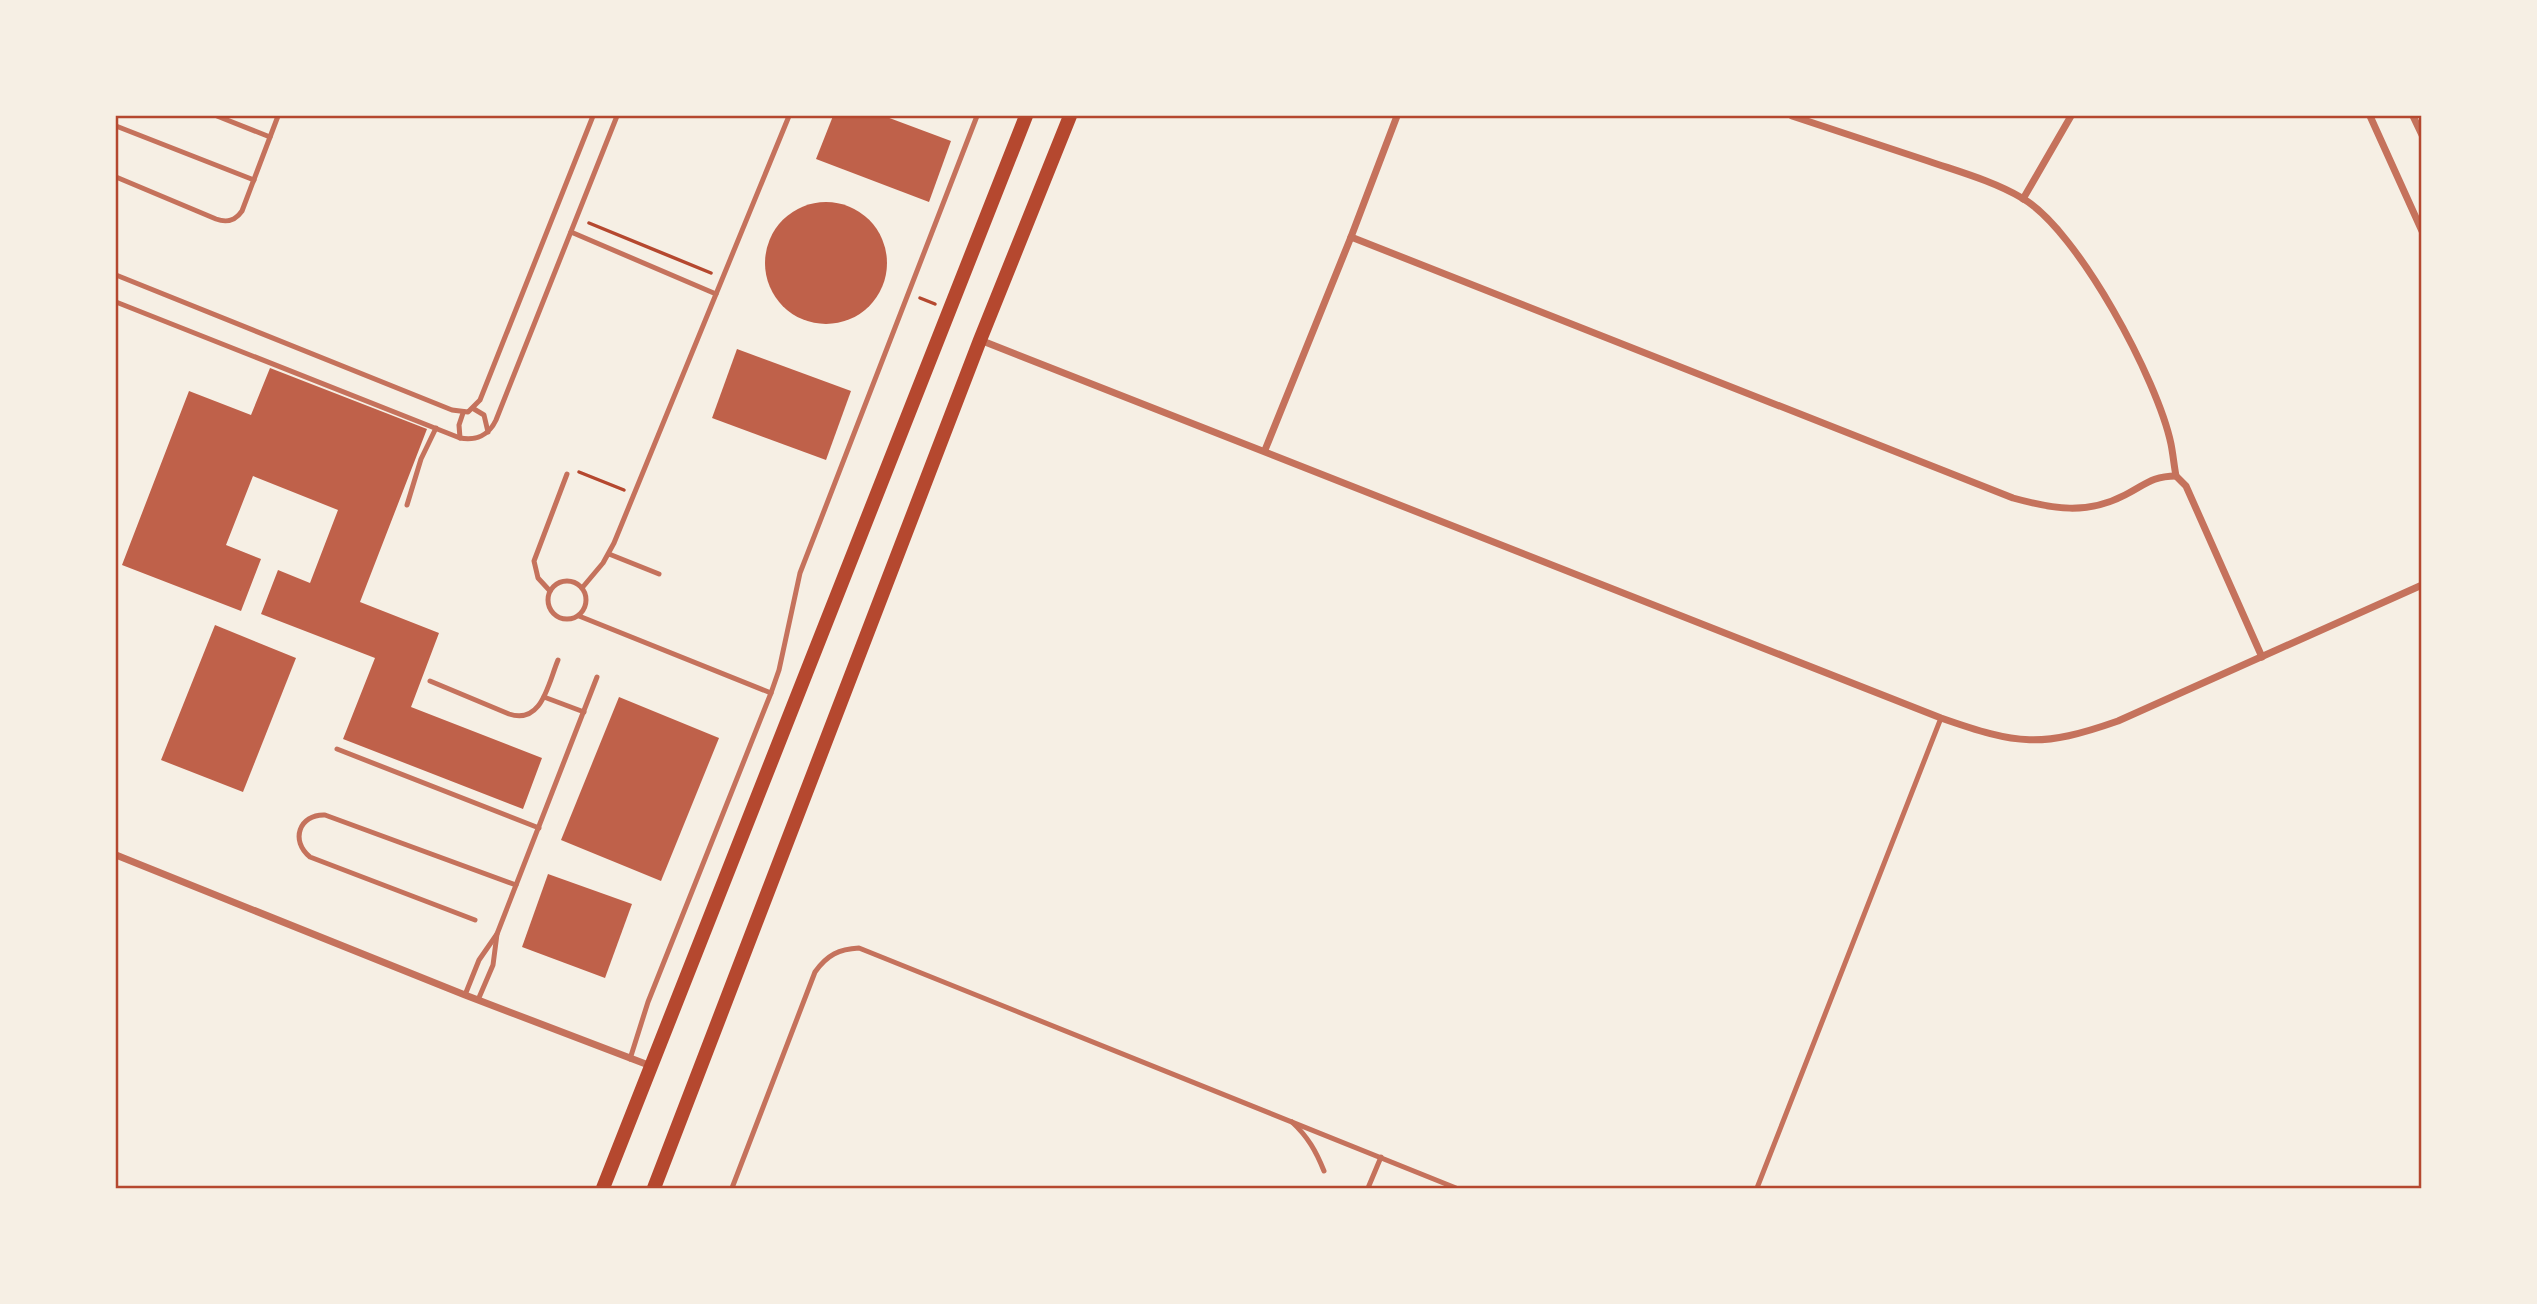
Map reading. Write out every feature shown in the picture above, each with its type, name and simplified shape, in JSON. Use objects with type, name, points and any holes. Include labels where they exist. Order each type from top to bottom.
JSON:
[{"type":"main road","points":[[603,1188],[1026,116]]},
{"type":"main road","points":[[654,1188],[980,340],[1070,116]]},
{"type":"street","points":[[1265,450],[1352,237],[1397,116]]},
{"type":"street","points":[[1792,116],[1982,180],[2023,199],[2069,240],[2089,269],[2151,386],[2171,443],[2176,476],[2186,486],[2262,657]]},
{"type":"street","points":[[2023,199],[2071,116]]},
{"type":"street","points":[[2370,116],[2421,231]]},
{"type":"street","points":[[2413,116],[2421,135]]},
{"type":"street","points":[[1352,237],[2013,498],[2050,508],[2086,508],[2123,497],[2160,476],[2176,476]]},
{"type":"street","points":[[980,340],[1941,718],[2002,738],[2027,741],[2067,738],[2118,721],[2421,585]]},
{"type":"street","points":[[116,855],[465,995],[651,1066]]},
{"type":"lane","points":[[217,116],[271,137]]},
{"type":"lane","points":[[116,177],[223,221],[238,218],[278,116]]},
{"type":"lane","points":[[116,275],[452,411],[463,413],[474,409],[480,400],[593,116]]},
{"type":"lane","points":[[116,302],[460,438],[475,439],[488,432],[501,408],[617,116]]},
{"type":"lane","points":[[582,589],[609,554],[789,116]]},
{"type":"lane","points":[[630,1059],[648,1002],[771,693],[779,670],[800,573],[977,116]]},
{"type":"lane","points":[[116,125],[254,180]]},
{"type":"lane","points":[[571,232],[716,294]]},
{"type":"lane","points":[[474,409],[484,415],[488,432]]},
{"type":"lane","points":[[460,438],[459,425],[463,413]]},
{"type":"lane","points":[[407,505],[421,459],[436,428]]},
{"type":"lane","points":[[550,591],[538,578],[534,561],[567,474]]},
{"type":"lane","points":[[609,554],[659,574]]},
{"type":"lane","points":[[562,582],[576,583],[582,589],[586,603],[579,616],[572,619],[557,617],[548,606],[550,591],[562,582]]},
{"type":"lane","points":[[579,616],[771,693]]},
{"type":"lane","points":[[430,681],[522,717],[533,713],[544,697],[558,660]]},
{"type":"lane","points":[[465,995],[479,960],[497,934],[597,677]]},
{"type":"lane","points":[[544,697],[584,712]]},
{"type":"lane","points":[[1758,1188],[1941,718]]},
{"type":"lane","points":[[337,749],[539,828]]},
{"type":"lane","points":[[475,920],[310,857],[300,847],[298,840],[301,826],[311,817],[325,815],[516,885]]},
{"type":"lane","points":[[478,1000],[493,965],[497,934]]},
{"type":"lane","points":[[732,1188],[816,972],[823,961],[834,953],[859,948],[1456,1188]]},
{"type":"lane","points":[[1290,1120],[1311,1143],[1324,1171]]},
{"type":"lane","points":[[1368,1188],[1381,1157]]},
{"type":"path","points":[[593,212],[589,223],[714,274]]},
{"type":"path","points":[[908,294],[949,310]]},
{"type":"path","points":[[567,474],[570,468],[635,494]]},
{"type":"building","points":[[833,116],[884,116],[951,141],[929,202],[816,159]]},
{"type":"building","points":[[826,202],[849,207],[869,220],[882,240],[887,263],[882,286],[869,306],[849,319],[826,324],[803,319],[783,306],[770,286],[765,263],[770,240],[783,220],[803,207]]},
{"type":"building","points":[[737,349],[851,391],[826,460],[712,418]]},
{"type":"building","points":[[270,368],[427,429],[360,602],[439,633],[411,707],[542,758],[523,809],[343,739],[375,658],[261,614],[278,570],[310,583],[338,510],[253,476],[226,545],[261,559],[241,611],[122,565],[189,391],[251,415]]},
{"type":"building","points":[[215,625],[296,658],[243,792],[161,760]]},
{"type":"building","points":[[619,697],[719,738],[661,881],[561,840]]},
{"type":"building","points":[[548,874],[632,904],[605,978],[522,947]]}]
